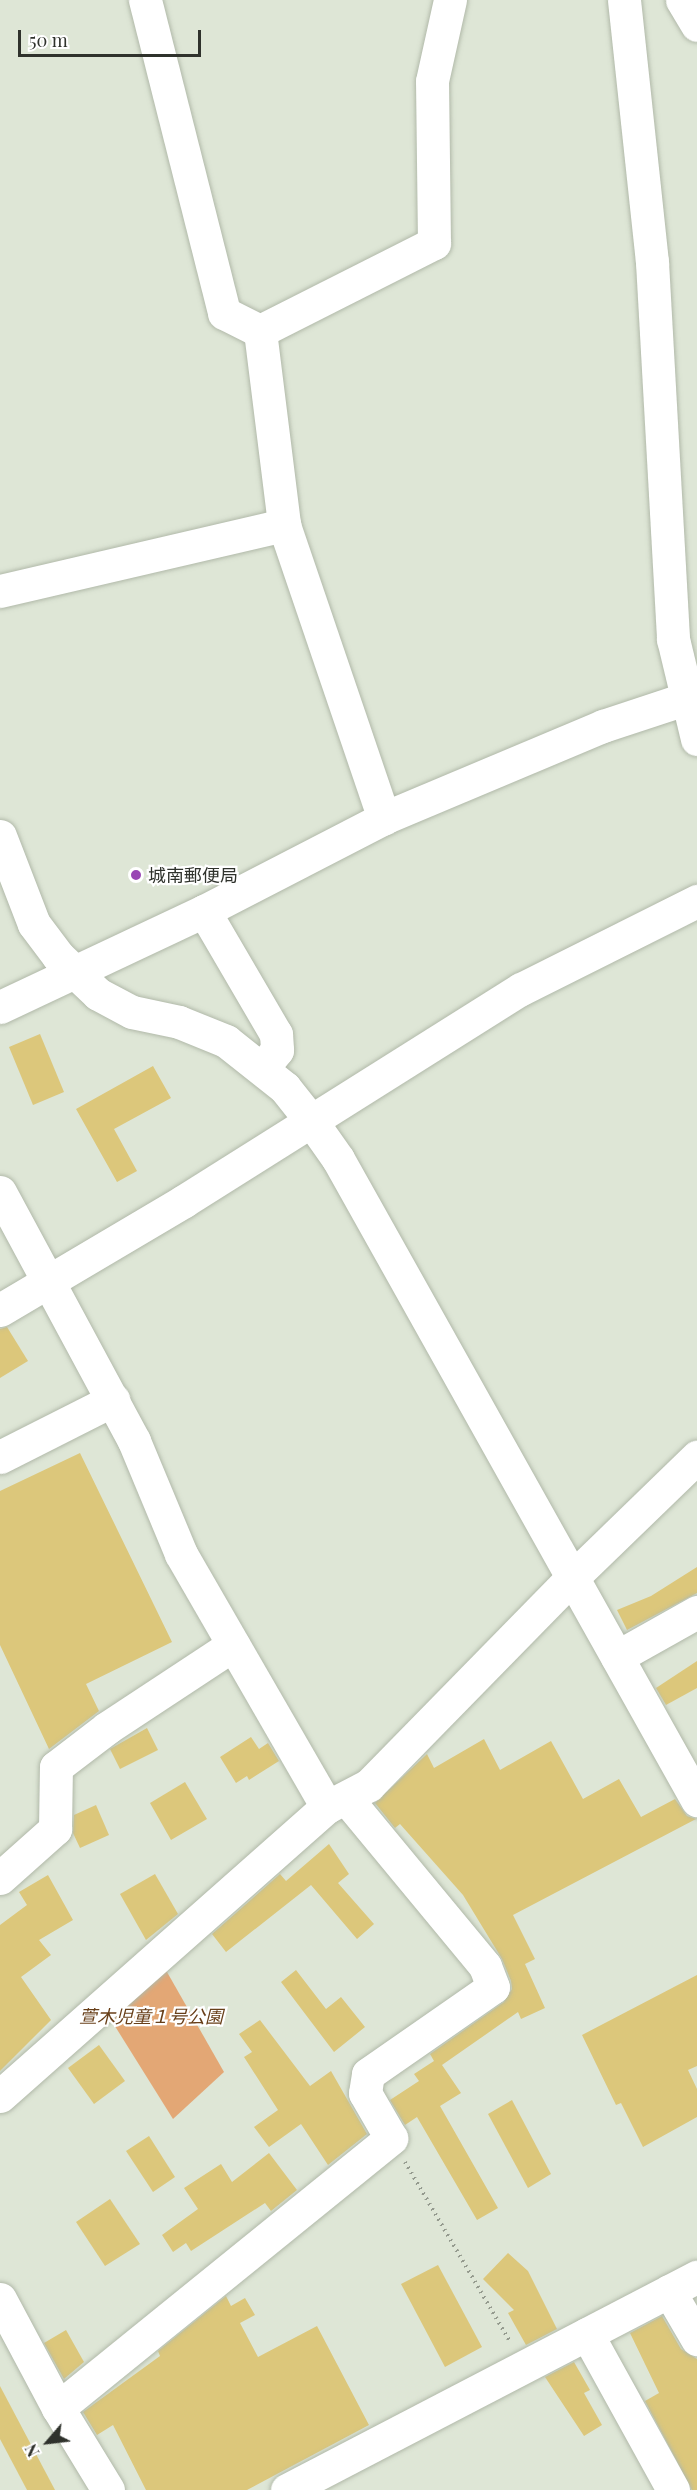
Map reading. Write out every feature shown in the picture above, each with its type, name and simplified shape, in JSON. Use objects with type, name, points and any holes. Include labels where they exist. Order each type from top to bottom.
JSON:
[{"type":"street","points":[[145,0],[224,313],[260,331]]},
{"type":"street","points":[[260,331],[434,243],[432,81],[450,0]]},
{"type":"street","points":[[624,0],[652,262],[673,639],[691,696],[697,739]]},
{"type":"street","points":[[682,0],[697,25]]},
{"type":"street","points":[[260,331],[284,525],[384,819]]},
{"type":"street","points":[[0,591],[284,525]]},
{"type":"street","points":[[0,1007],[204,911],[384,819],[603,726],[691,696]]},
{"type":"street","points":[[0,836],[34,924],[98,994],[132,1012],[179,1022],[226,1041],[263,1067],[312,1122],[338,1159],[697,1800]]},
{"type":"street","points":[[0,1310],[312,1122],[521,989],[697,901]]},
{"type":"street","points":[[204,911],[276,1034],[277,1050],[263,1067]]},
{"type":"street","points":[[0,1192],[47,1283],[113,1400],[181,1554],[233,1645],[337,1803],[485,1966],[493,1987],[368,2074],[365,2093],[391,2138],[58,2408]]},
{"type":"street","points":[[0,1457],[113,1400]]},
{"type":"street","points":[[0,2096],[337,1803],[369,1785],[573,1577],[697,1457]]},
{"type":"street","points":[[617,1657],[697,1612]]},
{"type":"street","points":[[0,1878],[55,1829],[56,1767],[108,1728],[233,1645]]},
{"type":"street","points":[[287,2490],[683,2284],[697,2339]]},
{"type":"street","points":[[0,2299],[58,2408],[108,2490]]},
{"type":"street","points":[[587,2334],[673,2490]]},
{"type":"path","points":[[391,2138],[524,2367]]},
{"type":"green space","name":"萱木児童１号公園","points":[[159,1958],[224,2072],[173,2119],[103,2007]]},
{"type":"building","points":[[40,1034],[64,1092],[33,1105],[9,1047]]},
{"type":"building","points":[[153,1066],[171,1098],[114,1129],[137,1171],[117,1182],[76,1109]]},
{"type":"building","points":[[7,1327],[28,1361],[0,1378],[0,1329]]},
{"type":"building","points":[[80,1453],[172,1642],[86,1684],[99,1711],[49,1749],[0,1645],[0,1491]]},
{"type":"building","points":[[697,1567],[697,1593],[627,1630],[617,1610],[651,1596]]},
{"type":"building","points":[[697,1661],[697,1688],[666,1705],[656,1688]]},
{"type":"building","points":[[147,1728],[158,1750],[120,1769],[110,1749]]},
{"type":"building","points":[[251,1737],[259,1749],[268,1743],[279,1761],[249,1780],[247,1776],[236,1783],[220,1757]]},
{"type":"building","points":[[484,1739],[500,1770],[551,1741],[583,1799],[619,1779],[641,1817],[675,1799],[687,1816],[696,1819],[513,1915],[535,1959],[525,1964],[545,2008],[521,2019],[518,2012],[442,2065],[461,2093],[440,2106],[498,2208],[477,2220],[417,2117],[405,2125],[390,2100],[419,2081],[414,2074],[434,2061],[430,2054],[504,2002],[512,1989],[511,1981],[502,1959],[463,1895],[400,1824],[395,1828],[375,1803],[427,1754],[434,1768]]},
{"type":"building","points":[[185,1782],[207,1819],[171,1840],[150,1803]]},
{"type":"building","points":[[96,1805],[109,1835],[80,1848],[73,1833],[74,1815]]},
{"type":"building","points":[[329,1844],[349,1874],[338,1883],[374,1924],[357,1939],[311,1885],[226,1952],[212,1934],[280,1874],[286,1881]]},
{"type":"building","points":[[155,1874],[178,1914],[146,1940],[120,1894]]},
{"type":"building","points":[[48,1875],[73,1920],[39,1940],[51,1955],[21,1977],[51,2020],[0,2071],[0,1925],[27,1905],[19,1892]]},
{"type":"building","points":[[296,1970],[326,2009],[341,1997],[365,2027],[334,2052],[281,1982]]},
{"type":"building","points":[[697,1975],[697,2066],[688,2070],[697,2089],[697,2117],[643,2147],[621,2103],[616,2105],[582,2035]]},
{"type":"building","points":[[260,2020],[310,2086],[331,2071],[367,2134],[328,2165],[301,2124],[269,2147],[254,2127],[278,2110],[244,2057],[252,2052],[239,2034]]},
{"type":"building","points":[[99,2045],[125,2081],[94,2104],[68,2068]]},
{"type":"building","points":[[512,2100],[551,2174],[528,2188],[488,2114]]},
{"type":"building","points":[[149,2136],[175,2177],[153,2192],[126,2151]]},
{"type":"building","points":[[269,2153],[297,2190],[271,2211],[265,2203],[191,2251],[186,2243],[173,2252],[162,2235],[198,2209],[184,2188],[221,2164],[232,2182]]},
{"type":"building","points":[[110,2199],[140,2244],[105,2266],[76,2222]]},
{"type":"building","points":[[508,2253],[528,2271],[557,2329],[526,2345],[508,2313],[514,2310],[483,2279]]},
{"type":"building","points":[[438,2265],[482,2347],[445,2367],[401,2284]]},
{"type":"building","points":[[226,2296],[231,2306],[245,2298],[255,2315],[240,2323],[258,2357],[317,2326],[369,2425],[247,2490],[146,2490],[113,2425],[97,2435],[83,2412],[160,2356],[158,2351]]},
{"type":"building","points":[[662,2316],[681,2349],[697,2359],[697,2490],[692,2490],[645,2401],[659,2393],[630,2333]]},
{"type":"building","points":[[66,2330],[84,2362],[64,2379],[44,2343]]},
{"type":"building","points":[[574,2362],[590,2390],[584,2393],[602,2425],[584,2436],[545,2377]]},
{"type":"building","points":[[0,2386],[55,2490],[27,2490],[0,2439]]},
{"type":"place","name":"城南郵便局","points":[[136,875]]}]
